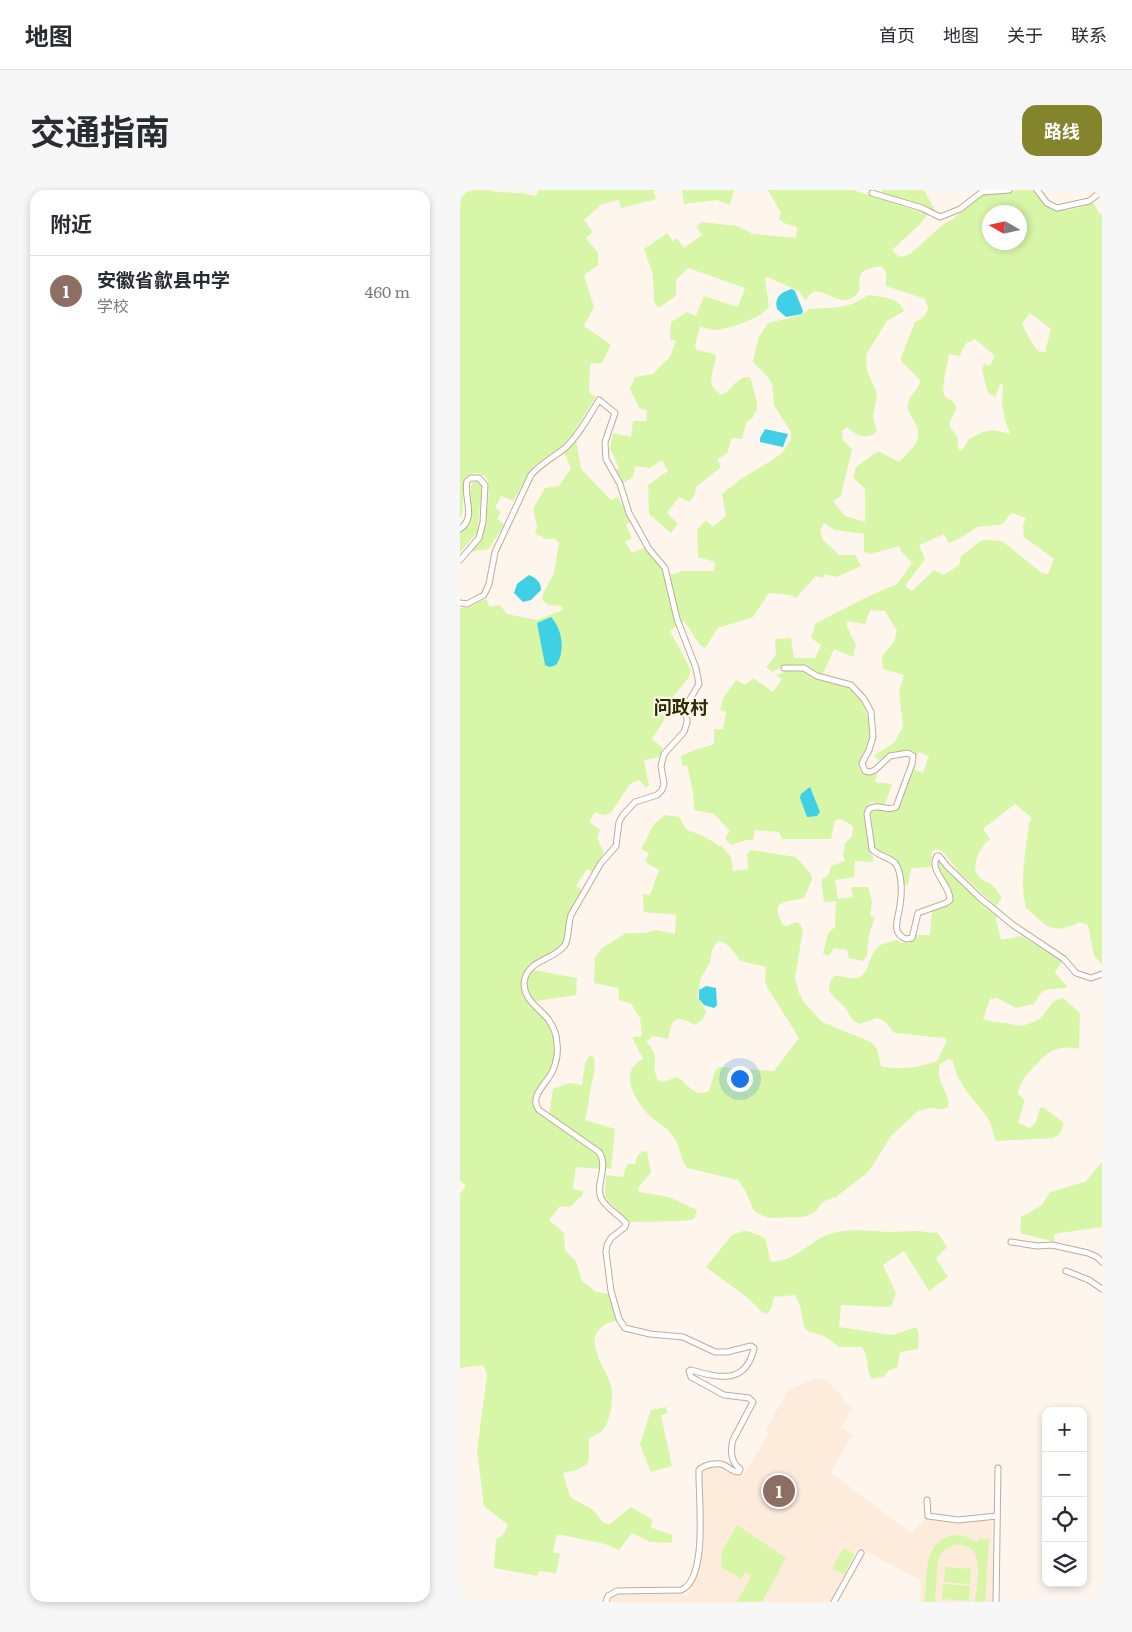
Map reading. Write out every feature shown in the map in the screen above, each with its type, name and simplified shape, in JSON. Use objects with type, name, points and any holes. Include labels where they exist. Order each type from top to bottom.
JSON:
[{"type":"street","points":[[872,193],[926,210],[940,217],[960,209],[982,192],[1009,190]]},
{"type":"street","points":[[1037,190],[1047,203],[1057,208],[1089,202],[1102,190]]},
{"type":"street","points":[[460,603],[466,604],[484,595],[489,584],[495,552],[531,475],[567,446],[599,400],[615,413],[605,442],[606,458],[620,484],[629,513],[649,549],[665,568],[677,619],[696,668],[699,684],[686,706],[688,722],[684,732],[664,754],[661,766],[664,784],[662,790],[657,795],[635,802],[623,815],[619,822],[616,846],[601,863],[571,915],[568,924],[567,941],[555,954],[531,966],[525,978],[524,987],[527,996],[537,1010],[549,1020],[558,1041],[553,1071],[536,1097],[535,1104],[539,1110],[599,1152],[602,1158],[601,1198],[626,1223],[625,1228],[610,1240],[606,1252],[611,1291],[619,1319],[624,1328],[650,1334],[683,1337],[715,1352],[727,1352],[751,1346],[754,1348],[744,1368],[733,1375],[720,1377],[689,1371],[691,1377],[720,1393],[749,1398],[752,1402],[733,1440],[732,1460],[740,1469],[739,1472],[732,1471],[722,1464],[706,1465],[699,1470],[701,1532],[697,1566],[688,1584],[681,1590],[617,1592],[608,1596],[606,1602]]},
{"type":"street","points":[[460,529],[466,524],[469,515],[466,494],[468,481],[471,478],[479,478],[485,485],[481,531],[478,540],[460,560]]},
{"type":"street","points":[[784,668],[804,668],[816,676],[851,685],[864,699],[871,712],[873,737],[863,761],[862,766],[865,771],[874,771],[890,756],[908,753],[913,756],[912,764],[896,807],[890,810],[874,806],[869,809],[867,814],[872,849],[877,854],[895,862],[898,868],[901,898],[896,925],[897,931],[902,937],[906,939],[912,938],[918,913],[950,900],[950,892],[944,885],[936,866],[935,858],[939,856],[946,866],[979,897],[1013,925],[1064,959],[1076,973],[1091,978],[1102,974]]},
{"type":"street","points":[[1011,1242],[1037,1246],[1052,1245],[1097,1256],[1102,1262]]},
{"type":"street","points":[[1066,1271],[1089,1280],[1102,1289]]},
{"type":"street","points":[[996,1602],[998,1468]]},
{"type":"street","points":[[928,1500],[928,1516],[958,1520],[997,1516]]},
{"type":"street","points":[[834,1602],[861,1553]]},
{"type":"shaded area","points":[[816,1378],[825,1379],[842,1395],[843,1401],[853,1407],[841,1427],[853,1435],[830,1472],[911,1533],[926,1517],[955,1524],[986,1520],[992,1523],[994,1602],[920,1602],[921,1580],[858,1548],[830,1602],[610,1602],[613,1595],[678,1593],[687,1597],[699,1568],[702,1544],[702,1470],[706,1467],[722,1466],[728,1473],[744,1475],[769,1433],[765,1430],[789,1390]]},
{"type":"green space","points":[[460,190],[489,190],[535,196],[539,190],[656,190],[653,192],[657,199],[621,208],[619,200],[602,204],[584,220],[593,232],[586,238],[598,253],[598,265],[584,275],[594,307],[584,326],[611,345],[602,363],[590,364],[589,393],[596,396],[574,432],[562,446],[534,466],[513,501],[501,496],[495,508],[501,512],[497,519],[504,524],[489,549],[469,552],[481,535],[489,491],[487,479],[483,475],[474,473],[466,477],[463,488],[463,509],[460,519]]},
{"type":"green space","points":[[682,190],[734,190],[730,205],[717,200],[684,204]]},
{"type":"green space","points":[[768,190],[853,190],[928,214],[892,250],[901,257],[910,254],[940,227],[983,194],[1005,194],[1016,190],[1034,190],[1044,204],[1051,209],[1069,210],[1093,202],[1102,215],[1102,965],[1094,955],[1088,925],[1080,922],[1062,928],[1050,927],[1026,908],[1023,887],[1024,866],[1029,823],[1032,818],[1015,804],[983,829],[990,839],[983,846],[976,862],[976,873],[993,886],[1002,898],[996,906],[961,874],[942,851],[937,849],[932,852],[931,867],[911,868],[908,885],[903,884],[897,859],[884,854],[874,846],[871,812],[874,809],[887,812],[895,810],[898,807],[913,769],[923,773],[929,756],[919,752],[917,756],[914,753],[905,752],[878,760],[874,755],[894,743],[903,727],[899,692],[904,675],[883,669],[882,656],[894,642],[897,631],[885,611],[870,610],[865,624],[846,621],[856,645],[853,657],[834,649],[822,676],[797,665],[786,666],[772,672],[766,667],[776,655],[775,639],[791,638],[794,658],[815,658],[821,645],[811,638],[816,623],[897,584],[912,563],[901,551],[900,546],[870,554],[864,552],[864,534],[835,530],[824,523],[820,530],[823,540],[839,555],[855,555],[861,566],[837,577],[824,574],[823,578],[816,576],[796,598],[790,595],[769,593],[753,617],[718,628],[705,648],[700,645],[684,621],[680,623],[669,575],[683,571],[714,571],[715,562],[698,557],[697,530],[706,520],[713,527],[726,516],[722,494],[741,479],[783,452],[791,439],[791,432],[774,405],[772,384],[753,362],[758,339],[768,323],[802,315],[809,309],[833,308],[847,305],[861,300],[868,295],[894,300],[902,306],[904,311],[887,321],[866,355],[867,371],[877,393],[873,419],[877,431],[870,436],[862,436],[847,427],[842,431],[843,440],[852,449],[841,496],[833,501],[845,516],[865,522],[865,489],[853,477],[856,467],[878,451],[899,462],[913,447],[918,438],[918,432],[908,406],[910,398],[920,380],[902,362],[901,357],[915,322],[920,320],[927,311],[925,299],[886,286],[886,272],[881,266],[863,272],[859,280],[860,290],[853,298],[845,300],[816,292],[811,294],[806,301],[799,291],[767,277],[765,279],[769,306],[766,310],[746,322],[722,329],[712,330],[700,326],[695,346],[697,350],[716,356],[711,380],[712,386],[721,395],[737,381],[745,377],[751,379],[757,409],[753,417],[746,423],[742,439],[732,438],[727,454],[717,459],[721,467],[697,486],[690,502],[679,497],[667,513],[678,524],[671,533],[649,514],[648,485],[668,471],[662,460],[650,468],[635,466],[633,477],[623,483],[616,470],[619,468],[610,448],[613,433],[631,437],[633,421],[646,421],[647,410],[640,409],[630,389],[635,377],[653,374],[670,357],[676,341],[670,339],[671,322],[687,312],[696,316],[704,296],[738,307],[745,288],[688,268],[676,280],[676,296],[658,308],[654,301],[653,275],[644,249],[667,233],[673,241],[677,238],[684,248],[702,235],[696,226],[702,222],[737,226],[753,234],[796,238],[797,227],[786,224],[779,219],[781,213]],"holes":[[[1030,313],[1051,329],[1045,352],[1038,351],[1022,324]],[[975,339],[995,356],[990,366],[984,364],[982,370],[988,393],[995,397],[1000,384],[1003,385],[1002,406],[1010,432],[1009,434],[995,430],[983,432],[969,439],[960,451],[957,437],[950,425],[950,421],[956,411],[956,406],[954,402],[945,396],[943,388],[949,354],[960,356],[965,344]],[[1013,513],[1026,518],[1023,525],[1024,537],[1054,559],[1048,574],[1042,573],[1002,541],[982,540],[961,556],[959,565],[944,575],[934,570],[912,591],[905,586],[925,559],[919,545],[944,534],[949,543],[977,527],[1003,524],[1010,514]]]},
{"type":"green space","points":[[882,190],[924,190],[936,212],[881,193]]},
{"type":"green space","points":[[576,440],[581,469],[611,500],[618,497],[631,521],[626,525],[632,538],[625,542],[632,553],[644,548],[659,562],[665,576],[678,625],[670,631],[691,670],[689,677],[660,713],[666,717],[652,739],[663,748],[659,757],[644,760],[649,785],[646,788],[639,780],[630,784],[611,813],[603,815],[595,812],[589,822],[600,830],[597,838],[604,853],[592,872],[587,869],[576,886],[583,891],[570,922],[570,938],[565,948],[537,965],[534,970],[577,978],[576,995],[536,1001],[539,1008],[549,1019],[555,1045],[554,1057],[547,1077],[535,1095],[535,1108],[594,1151],[601,1161],[600,1169],[576,1167],[573,1189],[583,1191],[583,1195],[569,1207],[560,1206],[549,1220],[564,1233],[565,1250],[576,1261],[582,1281],[596,1292],[609,1294],[617,1321],[603,1326],[597,1332],[595,1339],[595,1347],[612,1390],[610,1413],[606,1425],[597,1435],[589,1438],[589,1459],[587,1464],[577,1470],[563,1473],[570,1497],[593,1510],[604,1523],[610,1524],[631,1507],[653,1520],[650,1527],[672,1535],[672,1543],[650,1542],[632,1533],[619,1550],[605,1544],[557,1534],[553,1552],[560,1554],[556,1573],[539,1571],[537,1576],[494,1568],[496,1539],[503,1535],[508,1525],[484,1506],[477,1450],[487,1375],[483,1365],[460,1368],[460,1194],[466,1185],[460,1181],[460,608],[487,599],[489,607],[500,605],[507,614],[536,620],[563,610],[562,606],[549,605],[542,600],[543,594],[554,573],[559,543],[555,539],[545,539],[535,533],[537,527],[533,509],[545,488],[559,486],[571,468],[564,452]]},
{"type":"green space","points":[[480,482],[482,488],[477,533],[460,552],[460,532],[470,522],[472,483]]},
{"type":"green space","points":[[792,669],[803,670],[817,679],[847,685],[853,690],[859,697],[867,714],[870,732],[868,748],[860,761],[859,768],[865,774],[877,774],[875,782],[892,784],[885,805],[872,802],[866,810],[868,848],[873,857],[873,862],[855,861],[854,877],[835,880],[838,899],[853,897],[851,887],[868,887],[872,901],[870,916],[875,917],[869,935],[867,956],[863,961],[849,958],[847,950],[834,948],[829,956],[823,954],[828,933],[835,927],[836,901],[824,902],[821,879],[828,876],[831,866],[845,861],[843,855],[845,843],[852,837],[853,826],[841,819],[835,820],[831,839],[782,839],[779,832],[755,830],[753,840],[731,845],[725,838],[730,831],[714,814],[694,810],[693,792],[687,765],[682,766],[681,756],[714,744],[714,729],[723,729],[726,712],[720,710],[723,698],[736,680],[745,685],[753,678],[773,692],[782,679],[776,675]]},
{"type":"green space","points":[[665,815],[679,817],[686,829],[721,845],[731,857],[733,871],[748,869],[747,854],[751,850],[796,857],[811,874],[812,880],[804,898],[780,904],[778,911],[784,926],[795,922],[800,924],[803,930],[795,977],[799,993],[803,1001],[822,1022],[871,1042],[877,1049],[881,1066],[895,1068],[909,1068],[937,1061],[947,1040],[944,1038],[895,1033],[885,1022],[877,1018],[859,1024],[852,1019],[846,1009],[831,994],[829,991],[830,982],[834,976],[857,978],[861,976],[867,969],[873,952],[880,945],[897,940],[901,943],[909,943],[916,935],[930,935],[932,911],[947,905],[952,900],[953,894],[943,877],[938,863],[939,860],[980,903],[997,917],[1001,940],[1021,936],[1058,958],[1062,963],[1055,973],[1067,986],[1065,988],[1045,990],[1039,995],[1034,1004],[1016,1008],[997,998],[990,999],[983,1019],[1017,1026],[1027,1025],[1043,1015],[1052,1003],[1063,998],[1080,1013],[1079,1049],[1064,1048],[1047,1054],[1025,1077],[1018,1093],[1024,1100],[1024,1103],[1018,1123],[1030,1128],[1036,1122],[1040,1108],[1043,1107],[1064,1123],[1060,1134],[1053,1138],[996,1141],[989,1121],[963,1086],[952,1060],[949,1059],[940,1064],[939,1070],[939,1076],[947,1096],[948,1107],[918,1111],[891,1136],[867,1173],[836,1197],[822,1202],[817,1210],[804,1217],[768,1218],[753,1209],[745,1190],[738,1180],[687,1168],[673,1136],[646,1112],[633,1092],[630,1077],[632,1070],[643,1059],[632,1037],[642,1036],[640,1018],[631,1004],[619,1000],[618,988],[594,983],[595,957],[602,948],[626,933],[645,933],[656,930],[675,934],[676,915],[644,912],[643,894],[650,895],[659,870],[645,862],[649,853],[641,849],[654,824]],"holes":[[[720,941],[732,949],[740,961],[766,967],[765,981],[767,987],[799,1038],[774,1071],[719,1067],[715,1071],[709,1091],[699,1093],[677,1077],[663,1082],[658,1080],[654,1052],[646,1042],[653,1036],[668,1039],[670,1028],[678,1019],[695,1025],[703,1019],[706,1011],[697,996],[701,978],[710,962],[712,950],[717,942]]]},
{"type":"green space","points":[[590,1055],[594,1058],[595,1067],[585,1120],[615,1129],[611,1169],[605,1168],[604,1154],[599,1148],[549,1115],[553,1089],[569,1083],[582,1085],[585,1063]]},
{"type":"green space","points":[[647,1151],[651,1173],[639,1186],[639,1192],[669,1197],[697,1210],[694,1219],[629,1222],[605,1197],[606,1175],[623,1177],[627,1164],[635,1164],[638,1155]]},
{"type":"green space","points":[[1102,1162],[1102,1227],[1054,1234],[1055,1242],[1020,1233],[1021,1217],[1042,1205],[1050,1192],[1085,1182]]},
{"type":"green space","points":[[748,1231],[765,1238],[771,1262],[789,1258],[824,1236],[840,1231],[915,1231],[938,1233],[947,1247],[936,1258],[948,1277],[929,1291],[904,1251],[883,1265],[896,1293],[891,1307],[841,1305],[839,1327],[893,1335],[916,1327],[919,1334],[918,1349],[900,1352],[897,1368],[889,1370],[884,1377],[872,1379],[866,1354],[861,1347],[839,1347],[824,1336],[807,1331],[795,1295],[774,1297],[771,1309],[767,1314],[762,1312],[749,1299],[706,1267],[732,1235]]},
{"type":"green space","points":[[666,1407],[668,1413],[661,1415],[672,1466],[651,1472],[640,1444],[651,1410]]},
{"type":"green space","points":[[737,1525],[786,1558],[762,1602],[737,1602],[751,1576],[745,1572],[742,1579],[721,1567],[722,1551]]},
{"type":"green space","points":[[958,1535],[978,1543],[979,1539],[989,1539],[985,1602],[975,1602],[978,1575],[976,1557],[972,1550],[966,1546],[956,1545],[945,1550],[938,1559],[935,1602],[925,1602],[927,1570],[932,1550],[946,1537]]},
{"type":"green space","points":[[844,1548],[855,1554],[844,1575],[832,1568]]},
{"type":"green space","points":[[945,1567],[971,1569],[970,1584],[944,1582]]},
{"type":"green space","points":[[943,1584],[970,1586],[969,1601],[942,1599]]},
{"type":"water","points":[[792,289],[795,291],[803,311],[802,314],[786,317],[777,309],[776,305],[782,293]]},
{"type":"water","points":[[765,429],[788,434],[783,447],[760,442]]},
{"type":"water","points":[[529,575],[538,581],[541,590],[531,600],[523,602],[514,593],[517,584]]},
{"type":"water","points":[[551,617],[558,628],[562,647],[556,665],[550,667],[545,665],[537,623]]},
{"type":"water","points":[[810,787],[820,812],[817,816],[807,817],[800,798],[801,794]]},
{"type":"water","points":[[706,986],[716,988],[717,1005],[714,1008],[704,1005],[699,999],[699,990]]},
{"type":"place","name":"安徽省歙县中学","points":[[779,1491]]},
{"type":"district","name":"问政村","points":[[681,708]]}]
